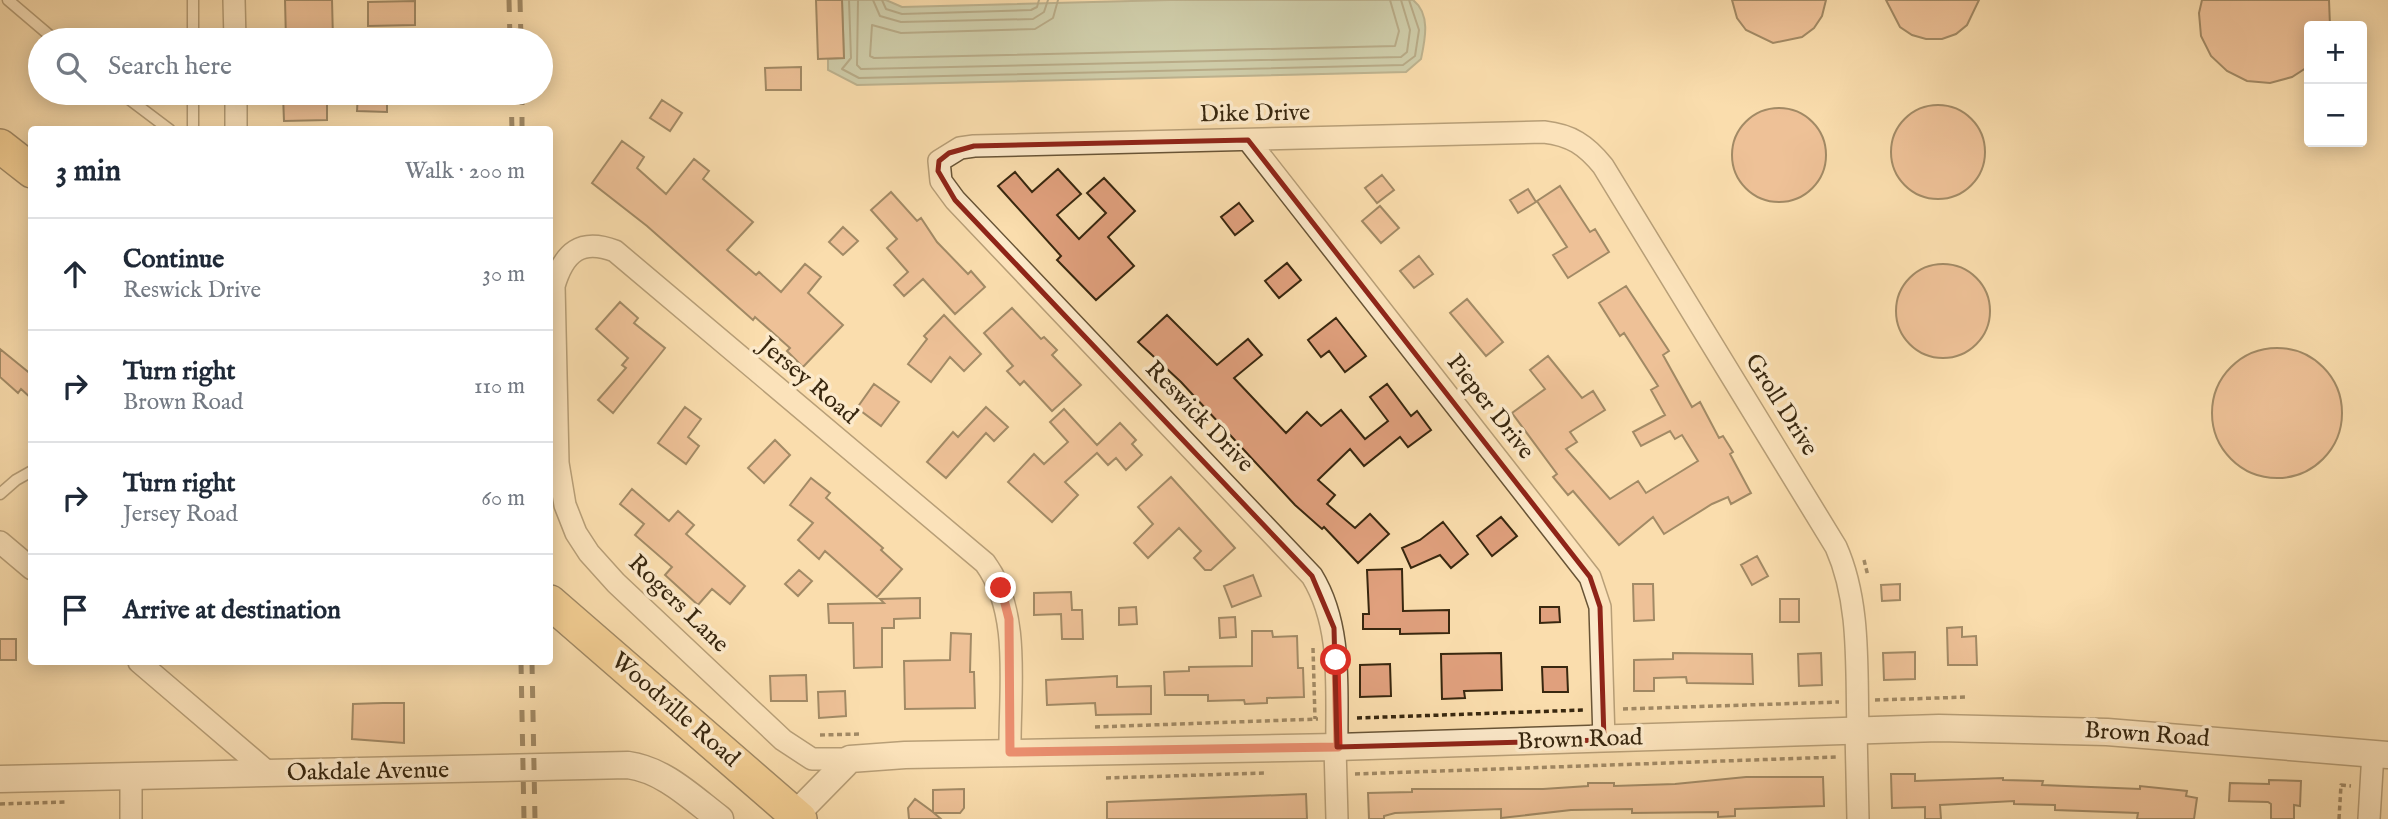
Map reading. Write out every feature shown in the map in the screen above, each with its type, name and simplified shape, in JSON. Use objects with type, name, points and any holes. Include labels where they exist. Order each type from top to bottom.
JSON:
[{"type":"main road","points":[[1,150],[28,168]]},
{"type":"main road","name":"Woodville Road","points":[[553,605],[795,818]]},
{"type":"street","points":[[234,0],[235,28]]},
{"type":"street","points":[[236,105],[236,126]]},
{"type":"street","name":"Dike Drive","points":[[939,161],[960,148],[975,146],[1545,132],[1576,140]]},
{"type":"street","name":"Pieper Drive","points":[[1248,140],[1590,578],[1600,607],[1592,710],[1604,740]]},
{"type":"street","name":"Groll Drive","points":[[1576,140],[1603,166],[1836,547],[1844,565],[1853,602],[1847,701],[1857,730],[1858,819]]},
{"type":"street","name":"Reswick Drive","points":[[939,161],[941,181],[955,200],[1312,576],[1322,592],[1334,628],[1337,819]]},
{"type":"street","name":"Jersey Road","points":[[557,417],[554,286],[558,274],[573,253],[592,245],[603,247],[615,251],[635,267],[985,563],[1001,588],[1009,619],[1010,752]]},
{"type":"street","name":"Rogers Lane","points":[[557,417],[558,463],[565,505],[576,533],[589,553],[616,583],[798,752],[826,762],[850,759]]},
{"type":"street","points":[[0,542],[28,566]]},
{"type":"street","points":[[143,665],[270,774]]},
{"type":"street","name":"Brown Road","points":[[850,759],[1010,752],[1336,755],[1604,740],[1857,730],[1996,728],[2107,732],[2380,754]]},
{"type":"street","points":[[2368,819],[2380,754]]},
{"type":"street","points":[[795,818],[850,759]]},
{"type":"street","name":"Oakdale Avenue","points":[[0,779],[628,765],[647,768],[720,819]]},
{"type":"street","points":[[131,777],[131,819]]},
{"type":"lane","points":[[8,0],[41,28]]},
{"type":"lane","points":[[193,0],[193,28]]},
{"type":"lane","points":[[137,105],[165,126]]},
{"type":"lane","points":[[193,105],[193,126]]},
{"type":"lane","points":[[0,494],[28,473]]},
{"type":"path","points":[[1312,640],[1315,719]]},
{"type":"path","points":[[1836,688],[1847,701]]},
{"type":"path","points":[[1581,697],[1592,710]]},
{"type":"path","points":[[1355,718],[1968,697]]},
{"type":"path","points":[[1092,727],[1328,719]]},
{"type":"path","points":[[820,735],[861,734]]},
{"type":"path","points":[[1336,755],[1856,756]]},
{"type":"path","points":[[1106,778],[1278,772]]},
{"type":"path","points":[[2339,819],[2341,785]]},
{"type":"path","points":[[0,804],[69,802]]},
{"type":"highlighted area","points":[[1248,140],[1590,577],[1600,607],[1604,740],[1337,747],[1334,628],[1312,576],[955,200],[938,171],[939,161],[949,153],[974,146]]},
{"type":"water","points":[[842,0],[886,0],[902,7],[1170,0],[1413,0],[1422,12],[1425,36],[1421,59],[1406,72],[857,85],[828,70],[828,59],[844,58]]},
{"type":"building","points":[[285,0],[332,0],[333,28],[286,28]]},
{"type":"building","points":[[816,0],[842,0],[844,58],[818,59]]},
{"type":"building","points":[[1732,0],[1826,0],[1822,16],[1814,28],[1802,37],[1773,43],[1746,30],[1737,18]]},
{"type":"building","points":[[1886,0],[1979,0],[1967,25],[1956,34],[1942,39],[1926,39],[1912,35],[1900,27]]},
{"type":"building","points":[[2202,0],[2329,0],[2330,21],[2304,21],[2304,69],[2292,77],[2270,83],[2247,81],[2227,71],[2211,56],[2201,36],[2199,13]]},
{"type":"building","points":[[415,1],[415,25],[368,26],[368,2]]},
{"type":"building","points":[[801,67],[801,90],[766,90],[765,68]]},
{"type":"building","points":[[662,100],[682,113],[670,131],[650,118]]},
{"type":"building","points":[[283,105],[327,105],[327,120],[284,121]]},
{"type":"building","points":[[357,105],[387,105],[387,112],[357,111]]},
{"type":"building","points":[[1938,105],[1956,109],[1971,119],[1981,134],[1985,152],[1981,170],[1971,185],[1956,195],[1938,199],[1920,195],[1905,185],[1895,170],[1891,152],[1895,134],[1905,119],[1920,109]]},
{"type":"building","points":[[1779,108],[1797,112],[1812,122],[1822,137],[1826,155],[1822,173],[1812,188],[1797,198],[1779,202],[1761,198],[1746,188],[1736,173],[1732,155],[1736,137],[1746,122],[1761,112]]},
{"type":"building","points":[[622,141],[644,157],[637,168],[666,194],[694,159],[709,171],[703,179],[753,222],[727,250],[756,275],[759,272],[781,292],[805,264],[821,277],[808,293],[843,325],[803,367],[787,351],[790,348],[755,317],[753,320],[647,226],[592,183]]},
{"type":"building","points":[[1058,169],[1081,194],[1057,215],[1079,239],[1106,213],[1087,193],[1104,178],[1135,211],[1108,237],[1134,266],[1096,300],[1057,260],[1061,256],[998,186],[1015,172],[1032,192]]},
{"type":"building","points":[[1382,175],[1394,190],[1377,203],[1365,188]]},
{"type":"building","points":[[1560,186],[1590,232],[1595,229],[1609,252],[1568,278],[1553,255],[1567,247],[1537,201]]},
{"type":"building","points":[[1528,189],[1536,202],[1518,213],[1510,200]]},
{"type":"building","points":[[891,192],[917,221],[921,218],[937,242],[968,274],[971,271],[985,287],[955,314],[923,279],[904,296],[894,285],[908,272],[887,248],[897,239],[871,210]]},
{"type":"building","points":[[1239,203],[1253,221],[1235,235],[1221,217]]},
{"type":"building","points":[[1380,206],[1399,228],[1381,243],[1362,221]]},
{"type":"building","points":[[843,227],[858,241],[843,255],[829,242]]},
{"type":"building","points":[[1419,256],[1433,274],[1414,288],[1400,271]]},
{"type":"building","points":[[1287,263],[1301,280],[1279,298],[1265,281]]},
{"type":"building","points":[[1943,264],[1961,268],[1976,278],[1986,293],[1990,311],[1986,329],[1976,344],[1961,354],[1943,358],[1925,354],[1910,344],[1900,329],[1896,311],[1900,293],[1910,278],[1925,268]]},
{"type":"building","points":[[1626,286],[1669,351],[1663,355],[1692,407],[1700,402],[1719,438],[1723,436],[1733,452],[1730,454],[1751,493],[1731,504],[1728,497],[1712,504],[1664,534],[1653,517],[1619,545],[1573,491],[1568,495],[1553,477],[1557,474],[1512,413],[1545,389],[1530,370],[1548,356],[1582,398],[1593,391],[1605,410],[1570,432],[1577,442],[1566,449],[1610,499],[1638,481],[1646,493],[1698,461],[1682,435],[1675,439],[1670,431],[1641,446],[1633,432],[1665,415],[1651,390],[1658,386],[1624,333],[1620,336],[1599,303]]},
{"type":"building","points":[[1467,299],[1503,342],[1486,356],[1450,313]]},
{"type":"building","points":[[620,302],[638,318],[634,323],[665,348],[613,413],[598,400],[626,368],[622,365],[628,358],[596,329]]},
{"type":"building","points":[[1012,308],[1041,339],[1044,337],[1057,350],[1052,355],[1081,385],[1052,411],[1024,381],[1020,385],[1007,371],[1013,366],[984,333]]},
{"type":"building","points":[[944,315],[981,354],[964,371],[950,357],[931,382],[908,364],[927,339],[924,336]]},
{"type":"building","points":[[1167,315],[1217,365],[1248,339],[1262,355],[1234,378],[1286,433],[1307,412],[1321,426],[1341,410],[1365,439],[1388,421],[1370,397],[1387,384],[1411,416],[1417,411],[1431,430],[1408,447],[1400,437],[1364,466],[1350,449],[1318,480],[1335,495],[1327,504],[1355,528],[1370,514],[1389,534],[1358,563],[1324,527],[1322,529],[1295,505],[1181,382],[1138,342]]},
{"type":"building","points":[[1336,318],[1366,356],[1345,372],[1329,351],[1321,357],[1308,340]]},
{"type":"building","points":[[2277,348],[2302,353],[2323,367],[2337,388],[2342,413],[2337,438],[2323,459],[2302,473],[2277,478],[2252,473],[2231,459],[2217,438],[2212,413],[2217,388],[2231,367],[2252,353]]},
{"type":"building","points":[[0,349],[28,372],[28,395],[21,389],[18,393],[0,377]]},
{"type":"building","points":[[874,384],[899,402],[881,426],[857,408]]},
{"type":"building","points":[[685,407],[701,419],[688,437],[699,446],[686,464],[658,443]]},
{"type":"building","points":[[986,407],[1008,427],[994,441],[986,433],[946,478],[927,462],[953,432],[958,437]]},
{"type":"building","points":[[1064,409],[1097,445],[1120,423],[1136,440],[1132,444],[1142,455],[1126,470],[1116,458],[1108,465],[1097,453],[1065,482],[1078,495],[1052,522],[1008,482],[1034,454],[1044,464],[1068,442],[1050,422]]},
{"type":"building","points":[[775,440],[790,455],[764,483],[748,468]]},
{"type":"building","points":[[1171,477],[1235,548],[1211,570],[1205,570],[1194,558],[1201,551],[1179,528],[1148,558],[1134,543],[1153,524],[1138,507]]},
{"type":"building","points":[[811,478],[830,493],[826,498],[883,548],[881,550],[902,569],[877,597],[825,551],[819,559],[798,540],[813,523],[790,505]]},
{"type":"building","points":[[632,489],[669,521],[678,511],[694,525],[686,534],[745,586],[730,604],[712,589],[698,605],[665,575],[672,567],[635,535],[644,524],[620,504]]},
{"type":"building","points":[[1501,517],[1517,536],[1492,556],[1477,536]]},
{"type":"building","points":[[1443,522],[1468,554],[1451,568],[1440,555],[1411,568],[1402,548],[1420,540]]},
{"type":"building","points":[[1757,556],[1768,576],[1752,585],[1741,565]]},
{"type":"building","points":[[1402,569],[1403,611],[1449,610],[1449,633],[1400,634],[1400,629],[1363,629],[1363,614],[1369,614],[1367,570]]},
{"type":"building","points":[[799,570],[812,581],[798,596],[785,584]]},
{"type":"building","points":[[1253,575],[1261,596],[1232,607],[1224,586]]},
{"type":"building","points":[[1633,584],[1653,584],[1654,620],[1634,621]]},
{"type":"building","points":[[1900,584],[1900,600],[1882,601],[1881,585]]},
{"type":"building","points":[[1071,592],[1072,610],[1082,610],[1083,639],[1062,639],[1061,614],[1034,615],[1034,593]]},
{"type":"building","points":[[920,598],[920,618],[894,619],[894,628],[882,628],[882,667],[854,668],[853,623],[829,623],[828,604],[884,603],[880,599]]},
{"type":"building","points":[[1780,599],[1799,599],[1799,622],[1780,622]]},
{"type":"building","points":[[1136,607],[1137,624],[1119,625],[1119,608]]},
{"type":"building","points":[[1540,607],[1559,607],[1560,622],[1540,623]]},
{"type":"building","points":[[1235,617],[1236,637],[1220,638],[1219,618]]},
{"type":"building","points":[[1962,627],[1962,637],[1976,636],[1977,665],[1948,665],[1947,628]]},
{"type":"building","points":[[1252,631],[1272,631],[1273,637],[1297,636],[1298,668],[1303,668],[1304,697],[1267,698],[1267,703],[1245,704],[1244,700],[1208,701],[1208,695],[1165,695],[1164,672],[1189,671],[1189,667],[1252,666]]},
{"type":"building","points":[[951,633],[971,634],[970,672],[974,672],[975,708],[905,709],[904,661],[950,660]]},
{"type":"building","points":[[0,639],[16,639],[16,660],[0,660]]},
{"type":"building","points":[[1915,652],[1915,679],[1884,680],[1883,653]]},
{"type":"building","points":[[1501,653],[1502,690],[1464,691],[1465,698],[1442,699],[1441,654]]},
{"type":"building","points":[[1673,653],[1752,654],[1753,684],[1687,683],[1686,677],[1654,678],[1654,691],[1634,691],[1634,660],[1673,659]]},
{"type":"building","points":[[1821,653],[1822,685],[1799,686],[1798,654]]},
{"type":"building","points":[[1390,664],[1391,696],[1360,697],[1360,665]]},
{"type":"building","points":[[1542,667],[1567,667],[1568,692],[1543,692]]},
{"type":"building","points":[[806,675],[807,701],[771,701],[770,676]]},
{"type":"building","points":[[1117,676],[1117,687],[1151,686],[1151,714],[1096,715],[1095,703],[1047,705],[1046,680]]},
{"type":"building","points":[[845,691],[846,716],[819,718],[818,692]]},
{"type":"building","points":[[404,703],[404,743],[352,739],[353,704]]},
{"type":"building","points":[[1891,774],[1915,774],[1915,781],[2003,778],[2043,781],[2042,785],[2140,789],[2140,786],[2187,791],[2186,796],[2197,798],[2194,819],[2137,819],[2138,813],[2055,810],[2055,805],[2014,804],[2014,801],[1940,805],[1941,819],[1925,819],[1925,807],[1892,808]]},
{"type":"building","points":[[1746,777],[1823,777],[1824,806],[1735,809],[1735,816],[1718,817],[1718,812],[1632,813],[1632,809],[1571,810],[1501,818],[1501,809],[1395,813],[1384,816],[1384,819],[1369,819],[1368,793],[1412,792],[1412,789],[1543,789],[1588,786],[1588,783],[1614,783],[1614,786],[1675,784]]},
{"type":"building","points":[[2269,780],[2301,781],[2300,806],[2294,805],[2294,819],[2271,819],[2271,804],[2268,802],[2229,801],[2230,783],[2269,784]]},
{"type":"building","points":[[964,789],[964,808],[960,813],[934,813],[941,819],[909,819],[908,808],[915,799],[933,812],[933,790]]},
{"type":"building","points":[[1306,794],[1307,819],[1107,819],[1107,802]]},
{"type":"railway","points":[[509,0],[510,28]]},
{"type":"railway","points":[[520,0],[521,28]]},
{"type":"railway","points":[[511,105],[512,126]]},
{"type":"railway","points":[[522,105],[522,126]]},
{"type":"railway","points":[[521,665],[524,819]]},
{"type":"railway","points":[[532,665],[535,819]]},
{"type":"route","points":[[1001,588],[1009,619],[1010,752],[1338,747],[1336,660]]}]
